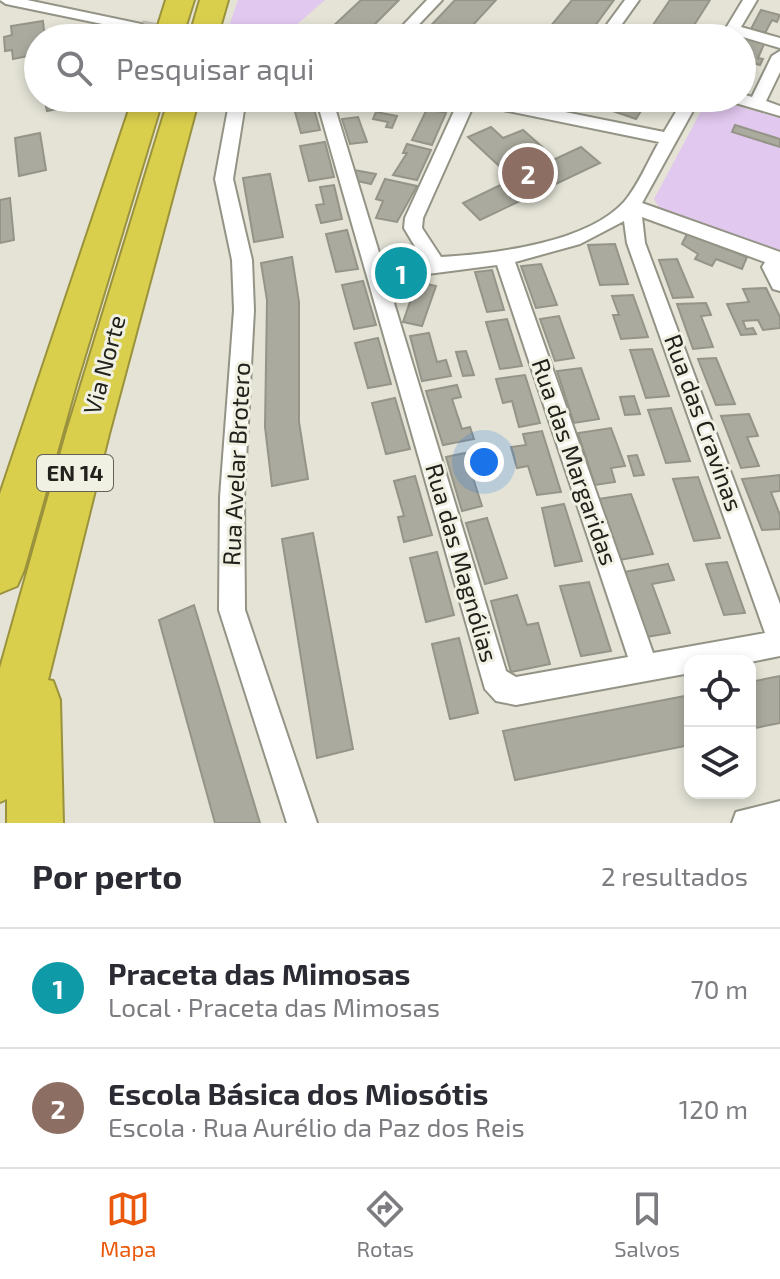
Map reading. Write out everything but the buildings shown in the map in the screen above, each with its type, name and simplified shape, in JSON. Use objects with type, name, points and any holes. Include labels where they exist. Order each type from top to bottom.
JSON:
[{"type":"highway","points":[[172,24],[180,0]]},
{"type":"highway","points":[[207,24],[214,3]]},
{"type":"highway","name":"Via Norte","points":[[0,570],[55,385],[143,112]]},
{"type":"highway","name":"Via Norte","points":[[0,774],[35,623],[116,323],[180,112]]},
{"type":"highway","points":[[0,496],[55,385]]},
{"type":"highway","points":[[35,623],[35,823]]},
{"type":"street","points":[[9,0],[122,24]]},
{"type":"street","points":[[412,24],[435,0]]},
{"type":"street","points":[[614,24],[632,0]]},
{"type":"street","points":[[736,24],[750,0]]},
{"type":"street","points":[[756,39],[780,43]]},
{"type":"street","points":[[780,56],[757,104],[780,111]]},
{"type":"street","name":"Rua Avelar Brotero","points":[[236,112],[224,179],[242,260],[244,310],[232,497],[232,610],[302,823]]},
{"type":"street","name":"Rua das Magnólias","points":[[328,112],[495,679],[506,691],[516,691],[780,641]]},
{"type":"street","points":[[437,266],[413,228],[414,218],[463,112]]},
{"type":"street","points":[[534,112],[671,139]]},
{"type":"street","points":[[384,302],[409,272],[504,257],[600,230],[631,206],[685,112]]},
{"type":"street","points":[[631,206],[778,259],[772,267],[780,284]]},
{"type":"street","name":"Rua das Cravinas","points":[[631,206],[636,243],[780,641]]},
{"type":"street","name":"Rua das Margaridas","points":[[504,257],[645,667]]},
{"type":"street","points":[[747,823],[780,816]]},
{"type":"shaded area","points":[[238,0],[325,0],[298,24],[230,24]]},
{"type":"shaded area","points":[[756,111],[780,118],[780,252],[660,209],[654,199],[701,112]]},
{"type":"place","name":"Escola Básica dos Miosótis","points":[[528,173]]},
{"type":"place","name":"Praceta das Mimosas","points":[[401,273]]}]
